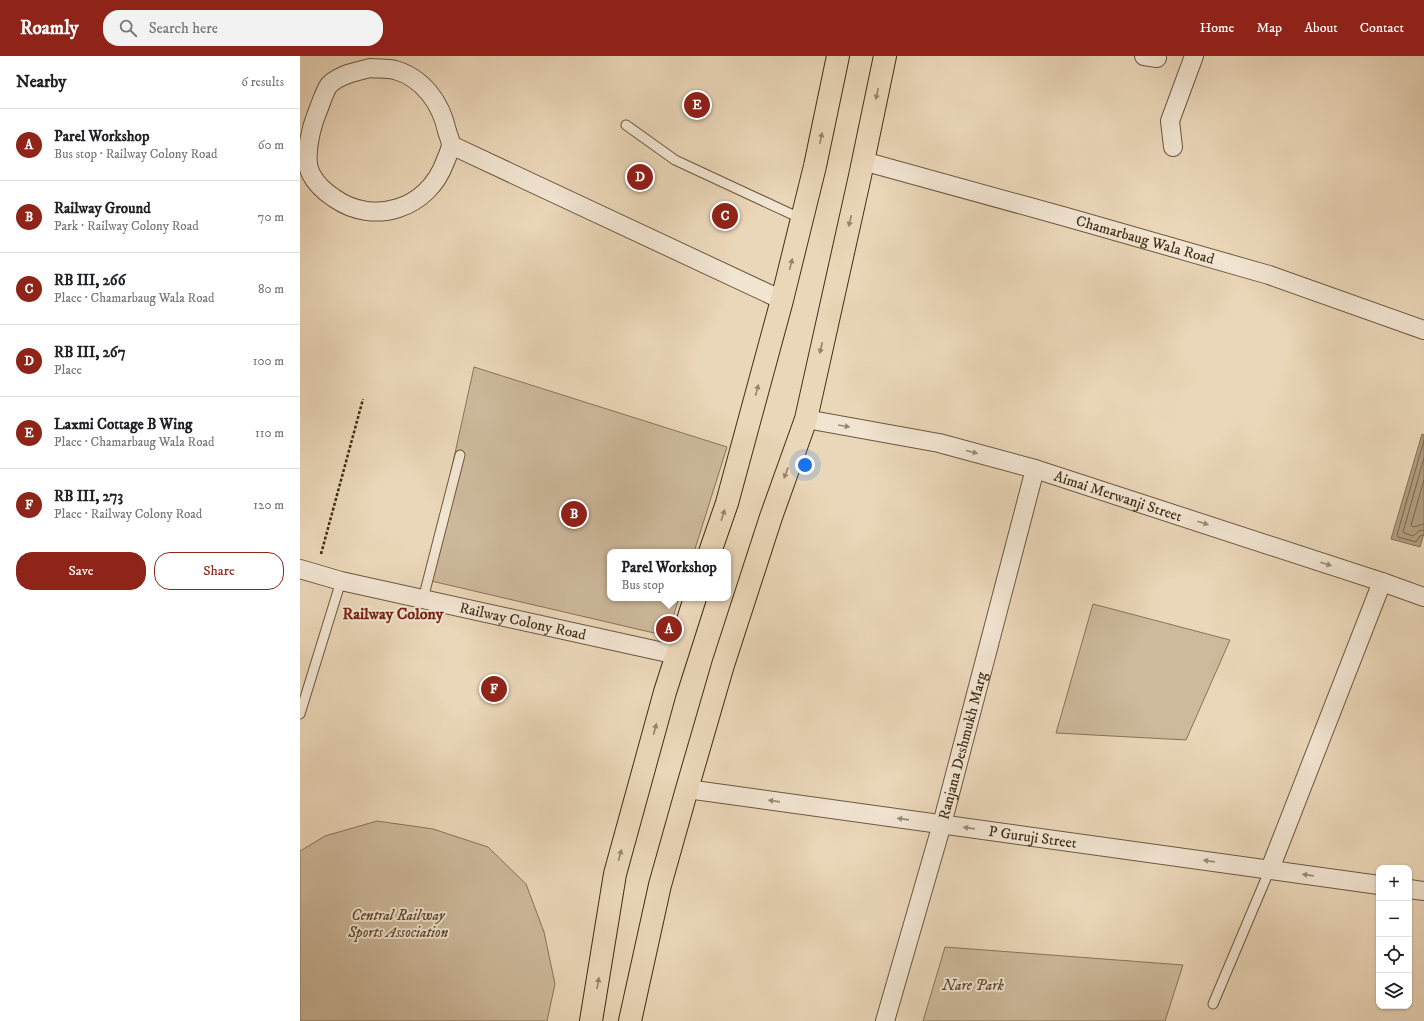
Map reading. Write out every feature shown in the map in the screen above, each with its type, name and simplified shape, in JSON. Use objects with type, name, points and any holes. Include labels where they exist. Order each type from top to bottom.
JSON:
[{"type":"highway","points":[[711,549],[727,503],[782,300],[815,166],[838,56]]},
{"type":"highway","points":[[630,1021],[660,885],[723,665],[763,539],[806,419],[885,56]]},
{"type":"highway","points":[[591,1021],[615,874],[665,692],[695,601]]},
{"type":"street","points":[[1173,147],[1170,121],[1194,56]]},
{"type":"street","points":[[370,68],[394,70],[416,80],[434,97],[444,118],[451,145],[444,165],[432,186],[414,202],[392,211],[368,212],[345,206],[325,192],[311,174],[306,121],[329,85],[347,73],[370,68]]},
{"type":"street","points":[[451,145],[782,300]]},
{"type":"street","name":"Chamarbaug Wala Road","points":[[863,162],[1066,217],[1269,275],[1424,330]]},
{"type":"street","name":"Aimai Merwanji Street","points":[[806,419],[939,443],[1035,468],[1424,597]]},
{"type":"street","name":"Ranjana Deshmukh Marg","points":[[885,1021],[942,824],[1035,468]]},
{"type":"street","name":"Railway Colony Road","points":[[308,571],[341,581],[677,655]]},
{"type":"street","points":[[1270,870],[1382,582]]},
{"type":"street","name":"P Guruji Street","points":[[687,789],[1376,885]]},
{"type":"street","points":[[1412,889],[1424,891]]},
{"type":"lane","points":[[626,125],[675,160],[802,219]]},
{"type":"lane","points":[[423,599],[460,455]]},
{"type":"lane","points":[[300,714],[341,581]]},
{"type":"lane","points":[[1213,1004],[1270,870]]},
{"type":"path","points":[[308,571],[363,399]]},
{"type":"green space","points":[[474,367],[727,447],[695,549],[607,549],[607,601],[678,601],[667,636],[427,580]]},
{"type":"green space","points":[[1093,604],[1230,640],[1186,740],[1056,733]]},
{"type":"green space","name":"Central Railway Sports Association","points":[[377,821],[433,829],[488,847],[526,884],[544,932],[555,984],[547,1021],[300,1021],[300,851],[325,836]]},
{"type":"green space","name":"Nare Park","points":[[945,947],[1183,965],[1165,1021],[923,1021]]},
{"type":"water","points":[[1422,434],[1424,435],[1424,533],[1420,547],[1391,539]]},
{"type":"place","name":"Laxmi Cottage B Wing","points":[[697,105]]},
{"type":"place","name":"RB III, 267","points":[[640,177]]},
{"type":"place","name":"RB III, 266","points":[[725,216]]},
{"type":"place","name":"Railway Ground","points":[[574,514]]},
{"type":"place","name":"Parel Workshop","points":[[669,629]]},
{"type":"place","name":"RB III, 273","points":[[494,689]]},
{"type":"district","name":"Railway Colony","points":[[393,613]]}]
